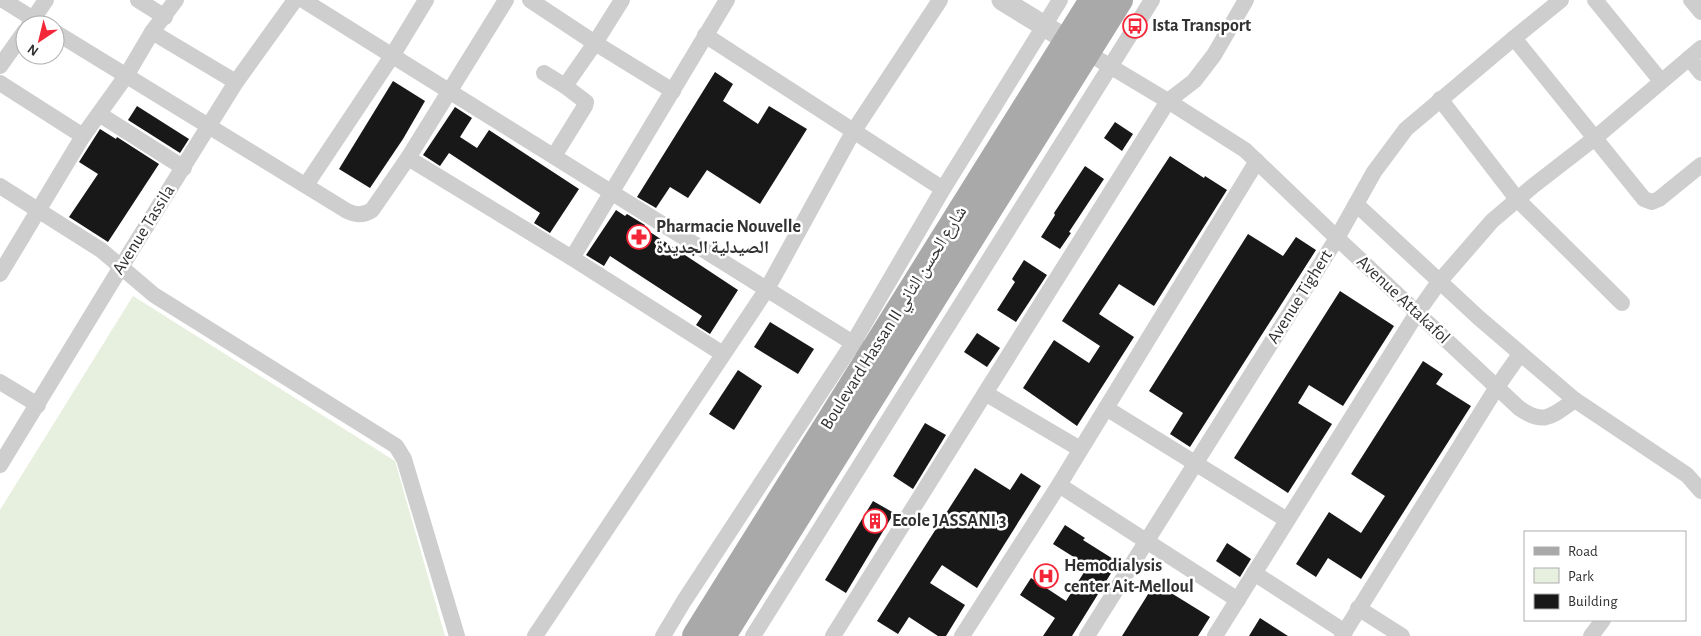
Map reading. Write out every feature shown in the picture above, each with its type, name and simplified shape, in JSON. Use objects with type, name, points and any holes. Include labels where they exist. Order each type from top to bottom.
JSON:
[{"type":"main road","name":"Boulevard Hassan II شارع الحسن الثاني","points":[[1077,47],[1092,0]]},
{"type":"main road","name":"Boulevard Hassan II شارع الحسن الثاني","points":[[710,633],[871,355],[1077,47],[1120,0]]},
{"type":"street","points":[[3,0],[20,15]]},
{"type":"street","points":[[38,15],[46,0]]},
{"type":"street","points":[[138,0],[165,17]]},
{"type":"street","points":[[0,274],[83,136],[126,76],[152,32],[176,0]]},
{"type":"street","name":"Avenue Tassila","points":[[0,465],[236,82],[295,0]]},
{"type":"street","points":[[302,0],[871,355]]},
{"type":"street","points":[[306,185],[392,56],[426,0]]},
{"type":"street","points":[[65,38],[354,214],[367,214],[377,204],[408,158],[506,0]]},
{"type":"street","points":[[530,0],[673,91]]},
{"type":"street","points":[[565,86],[622,0]]},
{"type":"street","points":[[572,258],[727,0]]},
{"type":"street","points":[[535,636],[767,289],[853,132],[940,0]]},
{"type":"street","points":[[1002,0],[1077,47]]},
{"type":"street","points":[[663,636],[689,592],[871,355],[943,189],[1060,0]]},
{"type":"street","points":[[753,636],[1152,0]]},
{"type":"street","points":[[833,636],[1168,101],[1194,81],[1214,55],[1246,0]]},
{"type":"street","name":"Avenue Tighert","points":[[1087,636],[1337,238],[1374,172],[1406,129],[1562,0]]},
{"type":"street","points":[[1595,0],[1661,81]]},
{"type":"street","points":[[1691,0],[1701,12]]},
{"type":"street","points":[[152,32],[236,82]]},
{"type":"street","points":[[705,35],[943,189]]},
{"type":"street","points":[[1514,38],[1644,199],[1652,202],[1659,199],[1701,165]]},
{"type":"street","points":[[0,66],[15,47]]},
{"type":"street","name":"Avenue Attakafol","points":[[1077,47],[1168,101],[1245,150],[1417,313],[1530,416],[1541,419],[1556,414],[1574,400]]},
{"type":"street","points":[[1215,636],[1417,313],[1439,282],[1492,220],[1595,138],[1695,53],[1701,73]]},
{"type":"street","points":[[544,73],[584,100],[586,104],[554,156]]},
{"type":"street","points":[[0,83],[83,136]]},
{"type":"street","points":[[1440,99],[1517,199],[1622,303]]},
{"type":"street","points":[[98,114],[184,168]]},
{"type":"street","points":[[408,158],[572,258],[723,354]]},
{"type":"street","points":[[962,636],[1080,450],[1258,161]]},
{"type":"street","points":[[0,186],[101,250],[154,295],[396,446],[404,459],[458,636]]},
{"type":"street","points":[[1356,204],[1439,282],[1574,400],[1687,475],[1701,491]]},
{"type":"street","points":[[1254,573],[1343,634],[1497,387],[1520,354]]},
{"type":"street","points":[[0,382],[38,405]]},
{"type":"street","points":[[985,393],[1080,450]]},
{"type":"street","points":[[1106,408],[1287,520]]},
{"type":"street","points":[[1058,485],[1238,600]]},
{"type":"street","points":[[1358,608],[1402,636]]},
{"type":"street","points":[[1591,636],[1602,621]]},
{"type":"green space","points":[[133,296],[395,461],[445,636],[0,636],[0,510]]},
{"type":"building","points":[[715,72],[733,84],[723,101],[758,124],[769,106],[807,129],[760,204],[707,170],[688,198],[670,187],[656,208],[637,197]]},
{"type":"building","points":[[393,81],[425,101],[403,139],[370,188],[339,169]]},
{"type":"building","points":[[137,106],[189,139],[180,153],[128,120]]},
{"type":"building","points":[[455,107],[472,118],[460,137],[477,148],[489,130],[579,189],[550,233],[534,223],[540,213],[449,153],[440,166],[423,155]]},
{"type":"building","points":[[1115,122],[1133,134],[1122,151],[1104,138]]},
{"type":"building","points":[[100,129],[116,139],[117,137],[159,164],[108,242],[69,217],[98,174],[79,162]]},
{"type":"building","points":[[1170,156],[1227,190],[1154,306],[1119,284],[1099,314],[1134,337],[1077,426],[1023,388],[1054,340],[1089,363],[1100,346],[1062,321]]},
{"type":"building","points":[[1085,166],[1104,179],[1060,249],[1041,237],[1055,215],[1054,213]]},
{"type":"building","points":[[616,210],[625,216],[627,214],[645,225],[644,228],[738,290],[710,334],[696,325],[702,316],[610,256],[604,266],[586,255]]},
{"type":"building","points":[[1248,234],[1283,256],[1296,237],[1316,250],[1190,447],[1170,434],[1183,413],[1149,391]]},
{"type":"building","points":[[1024,260],[1047,275],[1016,322],[997,310],[1015,282],[1012,279]]},
{"type":"building","points":[[1340,291],[1394,326],[1343,406],[1309,385],[1298,403],[1332,424],[1288,493],[1234,458]]},
{"type":"building","points":[[770,322],[814,349],[798,374],[754,347]]},
{"type":"building","points":[[977,333],[1000,348],[987,367],[964,352]]},
{"type":"building","points":[[1423,361],[1443,374],[1436,384],[1471,406],[1361,579],[1328,558],[1316,577],[1296,564],[1329,512],[1361,533],[1385,496],[1351,474]]},
{"type":"building","points":[[738,370],[762,386],[734,430],[709,414]]},
{"type":"building","points":[[925,423],[946,435],[913,489],[893,476]]},
{"type":"building","points":[[975,468],[1010,490],[1021,473],[1041,486],[977,588],[942,565],[930,583],[965,605],[946,636],[938,636],[909,617],[898,634],[877,621]]},
{"type":"building","points":[[873,501],[894,513],[846,593],[825,580]]},
{"type":"building","points":[[1065,525],[1085,538],[1083,540],[1118,562],[1072,636],[1043,636],[1055,618],[1020,595],[1031,578],[1066,601],[1088,566],[1053,544]]},
{"type":"building","points":[[1227,543],[1251,559],[1240,577],[1216,561]]},
{"type":"building","points":[[1155,583],[1210,617],[1198,636],[1122,636]]},
{"type":"building","points":[[1260,618],[1288,636],[1249,636]]},
{"type":"place","name":"Ista Transport","points":[[1135,26]]},
{"type":"place","name":"Pharmacie Nouvelle الصيدلية الجديدة","points":[[639,237]]},
{"type":"place","name":"Ecole JASSANI 3","points":[[875,521]]},
{"type":"place","name":"Hemodialysis center Ait-Melloul","points":[[1046,576]]}]
